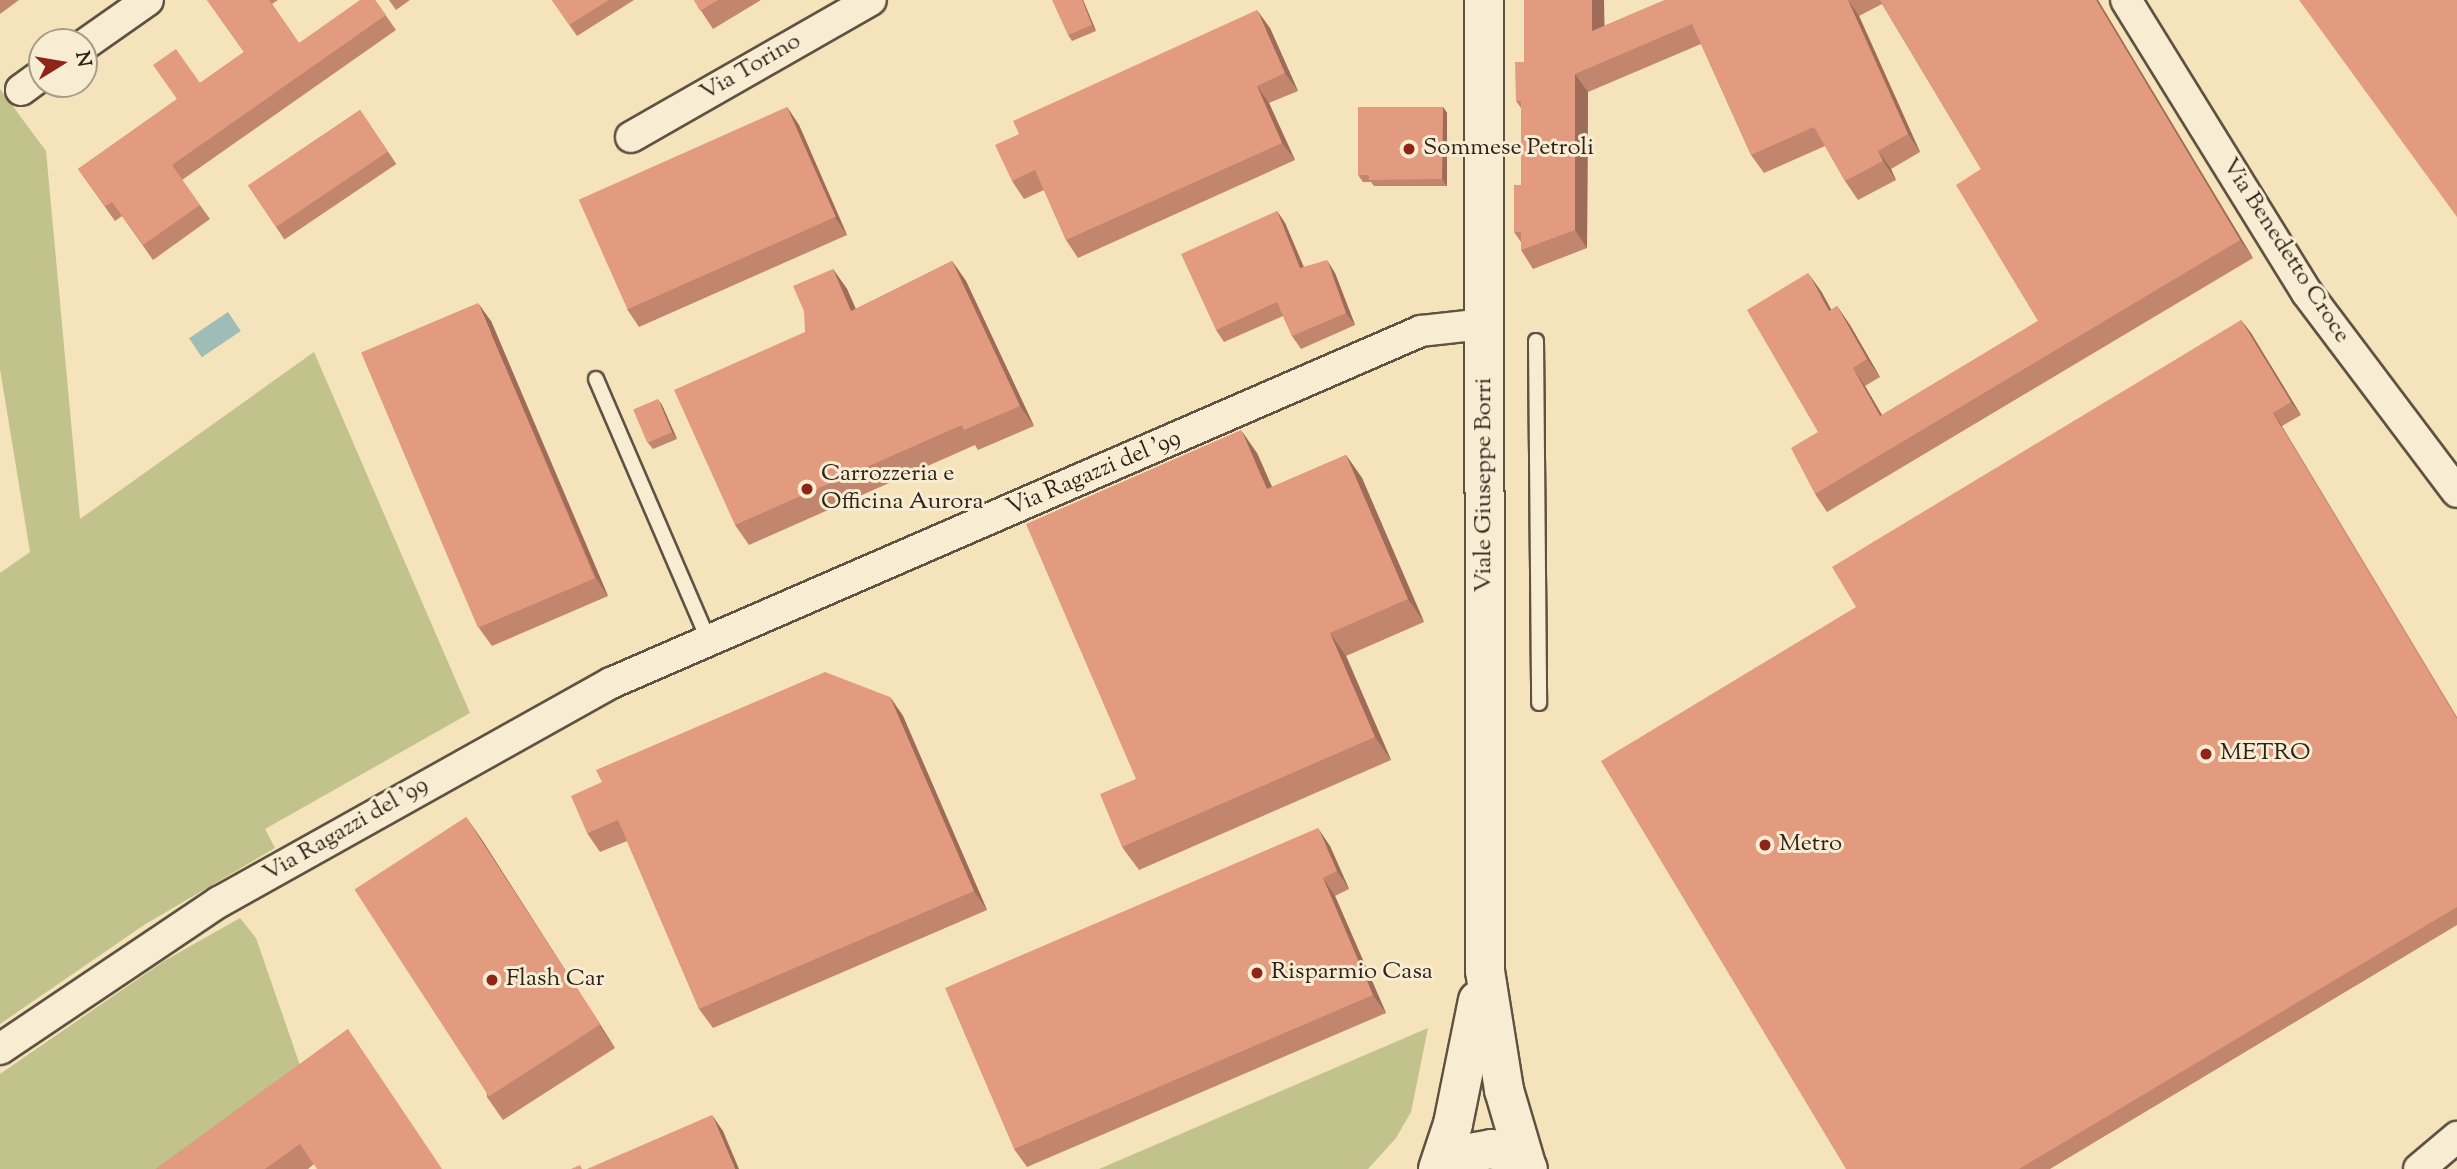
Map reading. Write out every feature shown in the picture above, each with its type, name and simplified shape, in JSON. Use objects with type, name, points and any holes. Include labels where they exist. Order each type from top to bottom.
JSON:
[{"type":"main road","name":"Viale Giuseppe Borri","points":[[1484,0],[1485,971],[1504,1090],[1529,1169]]},
{"type":"main road","name":"Viale Giuseppe Borri","points":[[1439,1169],[1453,1124],[1485,971]]},
{"type":"main road","name":"Viale Giuseppe Borri","points":[[1439,1169],[1458,1155],[1491,1149],[1506,1153],[1529,1169]]},
{"type":"street","points":[[98,35],[148,0]]},
{"type":"street","name":"Via Torino","points":[[631,137],[871,0]]},
{"type":"street","name":"Via Benedetto Croce","points":[[2126,0],[2306,293],[2457,492]]},
{"type":"street","name":"Via Ragazzi del '99","points":[[0,1049],[219,902],[558,710],[708,639],[1422,331],[1484,324]]},
{"type":"street","points":[[2419,1169],[2457,1137]]},
{"type":"lane","points":[[1536,341],[1539,703]]},
{"type":"lane","points":[[596,379],[708,639]]},
{"type":"green space","points":[[0,89],[46,151],[80,519],[314,352],[470,713],[265,829],[275,848],[144,925],[0,1024],[0,573],[30,552],[0,369]]},
{"type":"green space","points":[[240,918],[256,938],[303,1074],[180,1169],[0,1169],[0,1074],[164,961]]},
{"type":"green space","points":[[1428,1028],[1411,1112],[1396,1138],[1368,1169],[1099,1169]]},
{"type":"water","points":[[228,312],[241,331],[202,357],[189,338]]},
{"type":"building","points":[[207,0],[269,0],[299,43],[360,0],[375,0],[386,15],[172,165],[200,205],[143,245],[112,202],[105,206],[78,169],[177,99],[153,65],[176,49],[200,83],[244,52]]},
{"type":"building","points":[[552,0],[609,0],[569,25]]},
{"type":"building","points":[[694,0],[718,0],[700,11]]},
{"type":"building","points":[[1052,0],[1082,0],[1092,25],[1068,35]]},
{"type":"building","points":[[1524,0],[1592,0],[1592,31],[1665,0],[1848,0],[1908,134],[1878,151],[1883,161],[1845,181],[1814,127],[1751,155],[1692,24],[1575,74],[1575,230],[1521,250],[1521,232],[1514,232],[1514,185],[1521,185],[1521,101],[1516,101],[1515,62],[1524,62]]},
{"type":"building","points":[[1880,0],[2096,0],[2240,240],[1815,494],[1791,448],[1818,432],[1747,310],[1808,273],[1829,311],[1837,306],[1867,359],[1853,368],[1880,416],[2038,321],[1956,185],[1981,169]]},
{"type":"building","points":[[2299,0],[2457,0],[2457,217]]},
{"type":"building","points":[[1257,10],[1285,73],[1257,86],[1282,143],[1066,240],[1035,170],[1012,181],[995,145],[1019,134],[1013,121]]},
{"type":"building","points":[[787,107],[836,217],[628,309],[579,200]]},
{"type":"building","points":[[1358,107],[1443,107],[1442,179],[1369,180],[1369,175],[1358,175]]},
{"type":"building","points":[[360,110],[388,151],[276,227],[248,185]]},
{"type":"building","points":[[1277,211],[1300,268],[1327,260],[1346,313],[1292,336],[1277,302],[1216,330],[1181,254]]},
{"type":"building","points":[[952,261],[1020,406],[964,430],[962,425],[735,525],[674,390],[805,332],[804,311],[793,286],[833,269],[851,311]]},
{"type":"building","points":[[478,303],[595,578],[478,628],[361,353]]},
{"type":"building","points":[[2241,320],[2291,402],[2273,413],[2457,719],[2457,907],[2019,1169],[1846,1169],[1601,761],[1856,607],[1832,567]]},
{"type":"building","points":[[658,399],[672,432],[647,443],[633,410]]},
{"type":"building","points":[[1241,430],[1267,489],[1346,455],[1408,599],[1330,633],[1375,737],[1122,847],[1100,794],[1136,779],[1026,524]]},
{"type":"building","points":[[825,672],[890,697],[974,891],[699,1009],[618,820],[587,833],[571,796],[602,782],[596,770]]},
{"type":"building","name":"Flash Car","points":[[466,817],[601,1024],[489,1097],[354,889]]},
{"type":"building","points":[[1318,828],[1337,871],[1323,878],[1373,995],[1014,1149],[945,988]]},
{"type":"building","points":[[348,1029],[442,1169],[317,1169],[300,1144],[265,1169],[156,1169]]},
{"type":"building","points":[[712,1115],[735,1169],[587,1169]]},
{"type":"place","name":"Sommese Petroli","points":[[1409,149]]},
{"type":"place","name":"Carrozzeria e Officina Aurora","points":[[807,489]]},
{"type":"place","name":"METRO","points":[[2206,754]]},
{"type":"place","name":"Metro","points":[[1765,845]]},
{"type":"place","name":"Risparmio Casa","points":[[1257,973]]},
{"type":"place","name":"Flash Car","points":[[492,980]]}]
